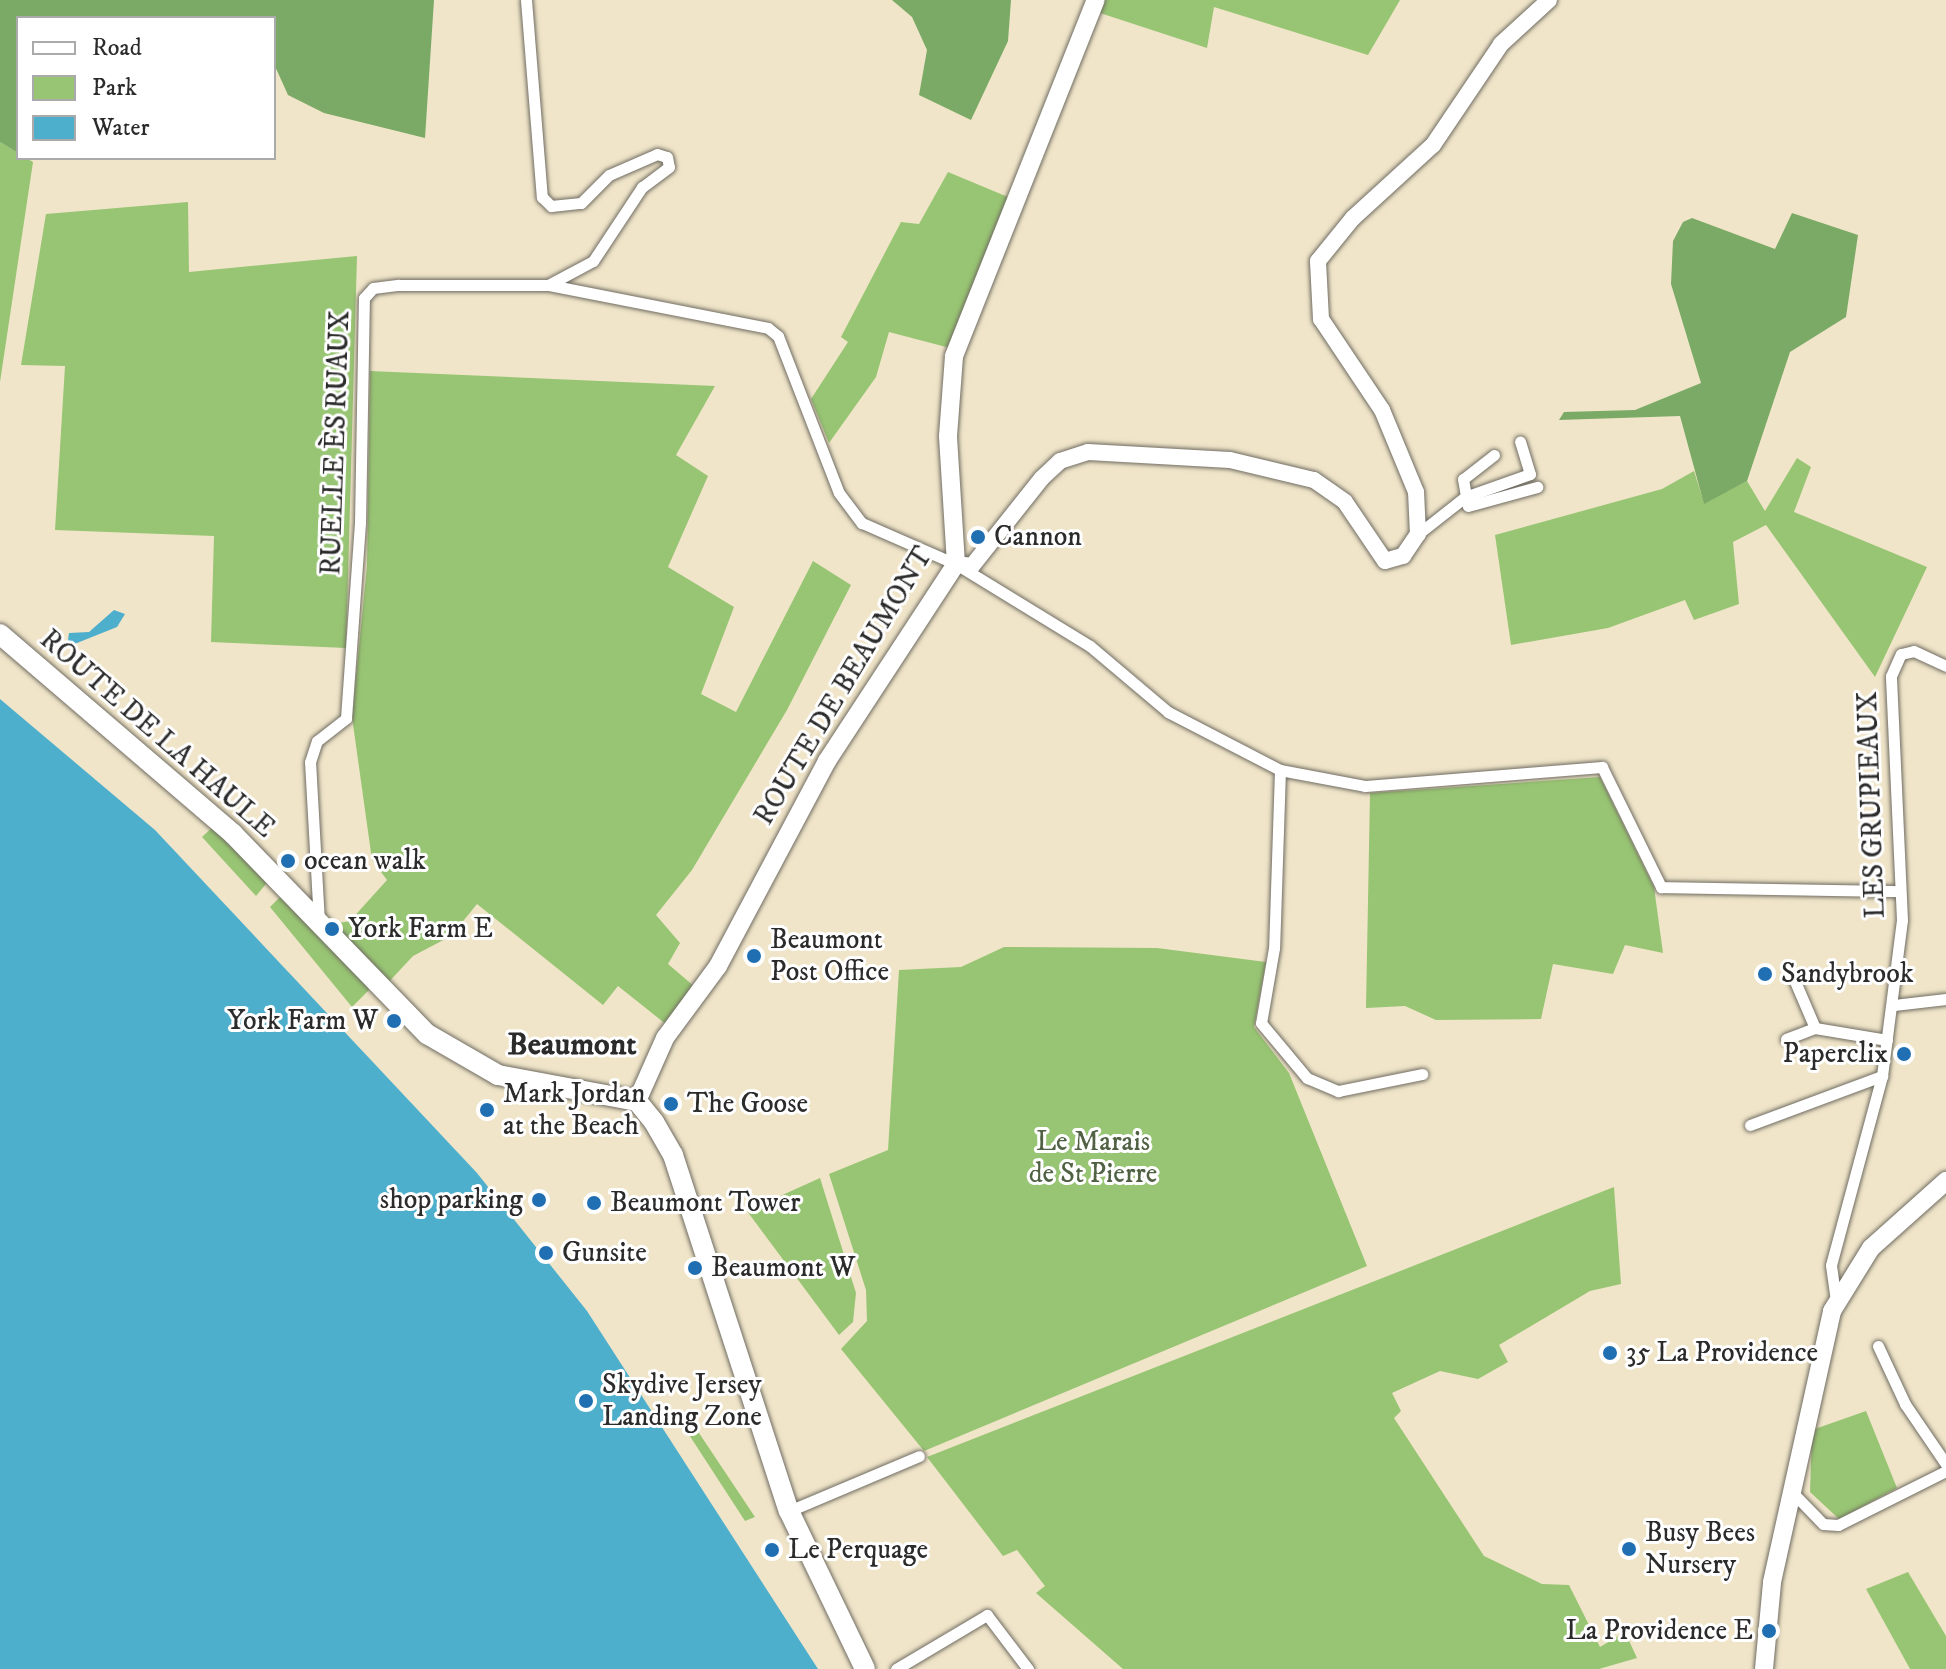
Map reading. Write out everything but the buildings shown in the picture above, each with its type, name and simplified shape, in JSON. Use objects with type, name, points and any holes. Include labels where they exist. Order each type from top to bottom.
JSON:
[{"type":"highway","name":"ROUTE DE LA HAULE","points":[[0,634],[233,834],[405,1016],[498,1075],[637,1101]]},
{"type":"highway","points":[[637,1101],[673,1155],[789,1511],[865,1669]]},
{"type":"main road","name":"ROUTE DE BEAUMONT","points":[[637,1101],[665,1038],[718,966],[827,761],[956,564],[948,436],[954,356],[1096,0]]},
{"type":"main road","points":[[1764,1669],[1772,1582],[1793,1493],[1810,1389],[1836,1301],[1889,1228],[1946,1181]]},
{"type":"street","points":[[526,0],[542,197],[551,206],[581,203],[609,175],[657,154],[667,157],[669,167],[642,187],[593,261],[549,285]]},
{"type":"street","points":[[1418,534],[1416,492],[1397,440],[1321,319],[1315,275],[1331,241],[1433,145],[1501,44],[1549,0]]},
{"type":"street","name":"RUELLE ÈS RUAUX","points":[[319,926],[310,762],[317,741],[346,718],[360,523],[364,298],[373,288],[399,285],[549,285],[768,328],[778,336],[845,504],[872,531],[956,564]]},
{"type":"street","points":[[956,564],[972,566],[1042,478],[1060,461],[1088,452],[1230,460],[1314,480],[1345,502],[1385,561],[1403,556],[1418,534],[1465,497],[1530,474],[1520,442]]},
{"type":"street","points":[[1494,455],[1463,479],[1468,506],[1537,487]]},
{"type":"street","points":[[956,564],[1090,646],[1168,712],[1280,770],[1365,786],[1602,767],[1661,887],[1900,891]]},
{"type":"street","name":"LES GRUPIEAUX","points":[[1836,1301],[1831,1265],[1882,1076],[1894,1005],[1900,891],[1891,676],[1901,654],[1914,651],[1946,666]]},
{"type":"street","points":[[1280,770],[1274,948],[1261,1023],[1307,1078],[1338,1091],[1422,1074]]},
{"type":"street","points":[[1794,979],[1815,1028]]},
{"type":"street","points":[[1894,1005],[1946,999]]},
{"type":"street","points":[[1786,1039],[1815,1028],[1887,1040]]},
{"type":"street","points":[[1750,1125],[1882,1076]]},
{"type":"street","points":[[1878,1346],[1905,1404],[1946,1464]]},
{"type":"street","points":[[789,1511],[919,1456]]},
{"type":"street","points":[[1793,1493],[1823,1524],[1838,1525],[1946,1471]]},
{"type":"street","points":[[896,1669],[987,1615],[1028,1669]]},
{"type":"green space","points":[[0,0],[434,0],[425,138],[324,113],[288,95],[276,68],[276,16],[16,16],[16,152],[0,142]]},
{"type":"green space","points":[[892,0],[1011,0],[1008,41],[971,120],[919,95],[927,50],[912,17]]},
{"type":"green space","points":[[1103,0],[1400,0],[1368,55],[1214,7],[1207,48],[1100,13]]},
{"type":"green space","points":[[0,142],[16,152],[16,160],[33,162],[0,382]]},
{"type":"green space","points":[[948,172],[1008,197],[950,348],[889,332],[876,377],[829,443],[811,399],[848,342],[841,337],[901,222],[919,224]]},
{"type":"green space","points":[[188,202],[189,272],[357,256],[346,648],[211,642],[214,536],[55,530],[65,366],[21,365],[46,214]]},
{"type":"green space","points":[[1792,213],[1858,235],[1846,317],[1790,352],[1747,481],[1704,504],[1680,416],[1559,420],[1564,412],[1635,410],[1701,383],[1671,284],[1673,241],[1683,222],[1692,218],[1775,249]]},
{"type":"green space","points":[[370,371],[715,386],[676,455],[708,476],[668,567],[734,607],[701,694],[736,712],[813,561],[851,585],[787,710],[692,870],[656,915],[680,943],[668,964],[695,987],[667,1025],[618,986],[603,1005],[477,904],[451,936],[413,956],[385,986],[328,925],[350,921],[387,880],[372,860],[352,717],[367,566]]},
{"type":"green space","points":[[1797,458],[1811,467],[1794,512],[1927,567],[1875,677],[1766,525],[1733,542],[1739,604],[1694,620],[1685,600],[1608,628],[1511,645],[1495,535],[1662,489],[1694,471],[1704,503],[1747,481],[1765,511]]},
{"type":"green space","points":[[1600,777],[1654,887],[1663,953],[1625,945],[1613,974],[1553,964],[1541,1019],[1436,1020],[1405,1006],[1366,1008],[1370,793]]},
{"type":"green space","points":[[215,825],[270,879],[256,896],[202,837]]},
{"type":"green space","points":[[284,893],[370,989],[352,1007],[270,907]]},
{"type":"green space","name":"Le Marais de St Pierre","points":[[1004,947],[1157,948],[1266,962],[1254,1027],[1289,1073],[1367,1266],[924,1451],[841,1349],[867,1321],[866,1290],[829,1174],[888,1150],[899,970],[961,967]]},
{"type":"green space","points":[[820,1178],[856,1293],[853,1322],[839,1335],[747,1211]]},
{"type":"green space","points":[[1614,1187],[1621,1284],[1590,1291],[1499,1345],[1508,1362],[1478,1379],[1440,1371],[1392,1393],[1401,1411],[1394,1418],[1484,1556],[1542,1584],[1569,1585],[1600,1647],[1625,1632],[1637,1658],[1599,1669],[1123,1669],[1036,1593],[1045,1586],[1017,1550],[1003,1556],[927,1457]]},
{"type":"green space","points":[[1866,1411],[1897,1488],[1839,1519],[1810,1492],[1812,1430]]},
{"type":"green space","points":[[693,1424],[755,1517],[745,1521],[684,1427]]},
{"type":"green space","points":[[1908,1572],[1946,1636],[1946,1669],[1910,1669],[1866,1589]]},
{"type":"water","points":[[114,610],[125,614],[117,627],[67,647],[69,633],[89,632]]},
{"type":"water","points":[[0,699],[155,830],[477,1173],[587,1311],[818,1669],[0,1669]]},
{"type":"place","name":"Cannon","points":[[978,537]]},
{"type":"place","name":"ocean walk","points":[[288,861]]},
{"type":"place","name":"York Farm E","points":[[332,929]]},
{"type":"place","name":"Beaumont Post Office","points":[[754,956]]},
{"type":"place","name":"Sandybrook","points":[[1765,974]]},
{"type":"place","name":"York Farm W","points":[[394,1021]]},
{"type":"place","name":"Paperclix","points":[[1904,1054]]},
{"type":"place","name":"The Goose","points":[[671,1104]]},
{"type":"place","name":"Mark Jordan at the Beach","points":[[487,1110]]},
{"type":"place","name":"shop parking","points":[[539,1200]]},
{"type":"place","name":"Beaumont Tower","points":[[594,1203]]},
{"type":"place","name":"Gunsite","points":[[546,1253]]},
{"type":"place","name":"Beaumont W","points":[[695,1268]]},
{"type":"place","name":"35 La Providence","points":[[1610,1353]]},
{"type":"place","name":"Skydive Jersey Landing Zone","points":[[586,1401]]},
{"type":"place","name":"Busy Bees Nursery","points":[[1629,1549]]},
{"type":"place","name":"Le Perquage","points":[[772,1550]]},
{"type":"place","name":"La Providence E","points":[[1769,1631]]},
{"type":"district","name":"Beaumont","points":[[572,1045]]}]
